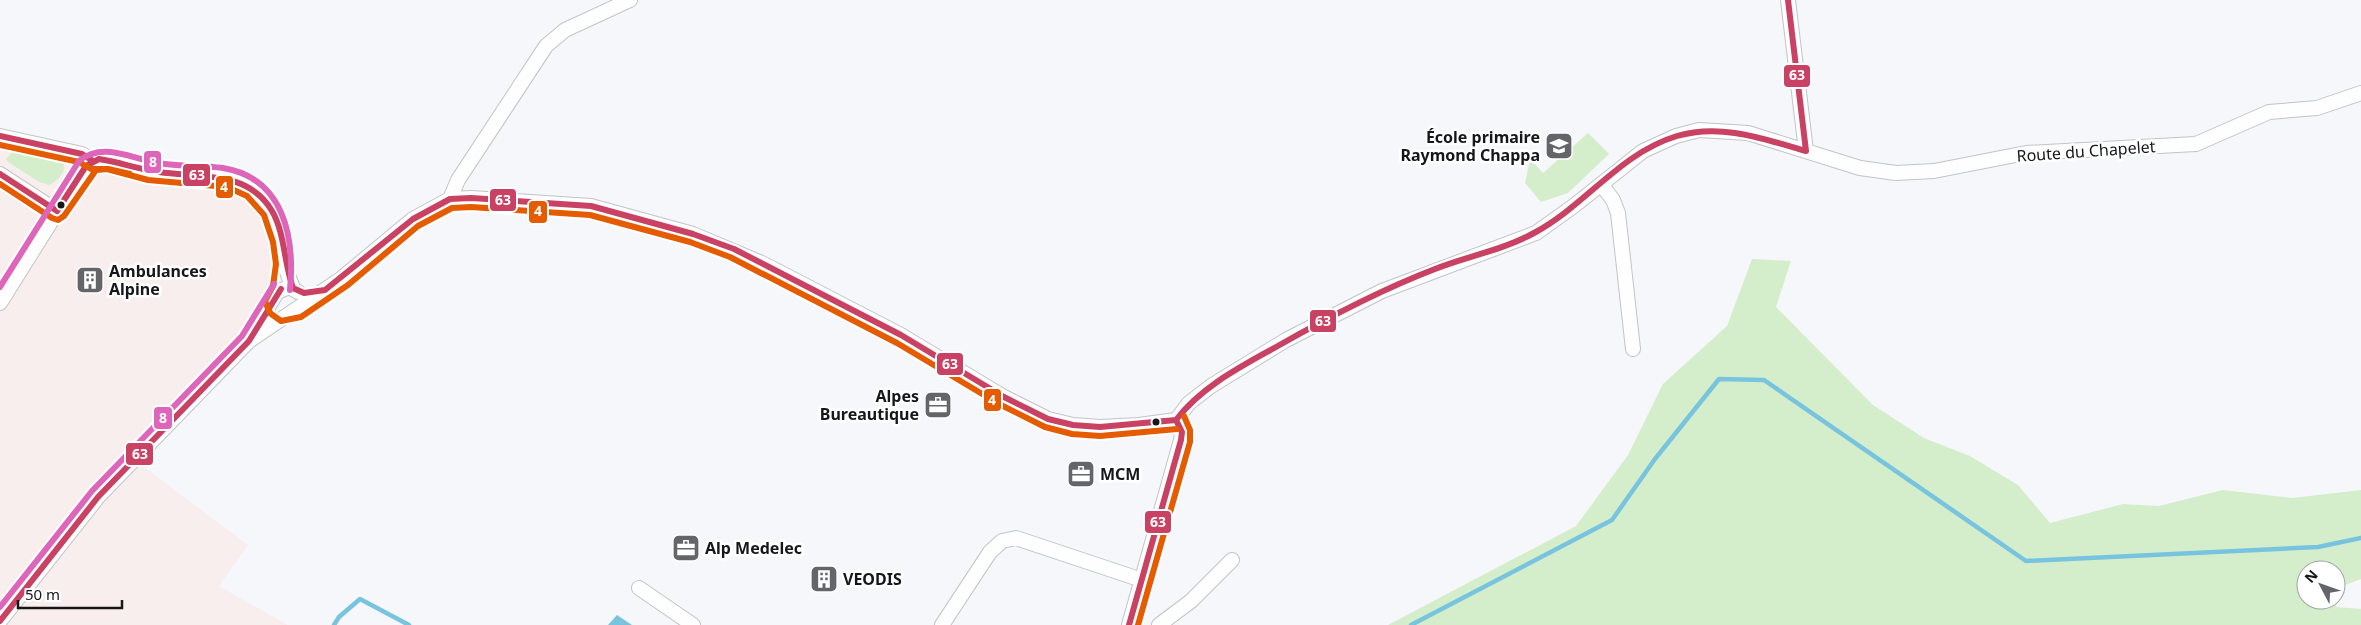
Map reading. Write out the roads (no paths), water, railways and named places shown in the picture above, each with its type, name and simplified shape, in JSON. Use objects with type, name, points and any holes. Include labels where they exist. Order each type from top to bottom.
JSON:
[{"type":"street","points":[[450,199],[458,180],[546,46],[565,30],[630,0]]},
{"type":"street","points":[[1788,0],[1806,151]]},
{"type":"street","name":"Route du Chapelet","points":[[1176,420],[1189,403],[1211,386],[1286,340],[1382,290],[1536,233],[1643,151],[1676,136],[1700,130],[1748,133],[1860,168],[1896,173],[1934,171],[2026,153],[2196,144],[2269,112],[2317,108],[2361,93]]},
{"type":"street","points":[[0,136],[82,154],[93,161]]},
{"type":"street","points":[[0,303],[86,166],[93,161],[108,160],[149,171],[216,176],[241,182],[253,189],[272,211],[282,240],[286,292],[280,310],[295,310]]},
{"type":"street","points":[[0,174],[57,211]]},
{"type":"street","points":[[1602,184],[1613,200],[1618,213],[1633,349]]},
{"type":"street","points":[[249,341],[325,290],[413,219],[450,199],[471,198],[591,206],[693,234],[756,260],[901,335],[1004,397],[1048,419],[1073,426],[1100,427],[1139,425],[1176,420],[1182,432],[1181,440],[1129,625]]},
{"type":"street","points":[[286,292],[315,293],[325,290]]},
{"type":"street","points":[[286,292],[300,299],[295,310]]},
{"type":"street","points":[[0,620],[98,497],[249,341],[286,292]]},
{"type":"street","points":[[942,625],[990,552],[1002,541],[1016,538],[1142,580]]},
{"type":"street","points":[[1159,625],[1191,601],[1232,560]]},
{"type":"street","points":[[639,588],[693,625]]},
{"type":"water","points":[[617,615],[632,625],[608,625]]},
{"type":"waterway","points":[[1411,625],[1612,520],[1655,459],[1719,379],[1764,380],[2026,561],[2318,547],[2361,538]]},
{"type":"waterway","points":[[334,625],[339,617],[360,599],[409,625]]},
{"type":"place","name":"École primaire Raymond Chappa","points":[[1559,146]]},
{"type":"place","name":"Ambulances Alpine","points":[[90,280]]},
{"type":"place","name":"Alpes Bureautique","points":[[938,405]]},
{"type":"place","name":"MCM","points":[[1081,474]]},
{"type":"place","name":"Alp Medelec","points":[[686,548]]},
{"type":"place","name":"VEODIS","points":[[824,579]]}]
